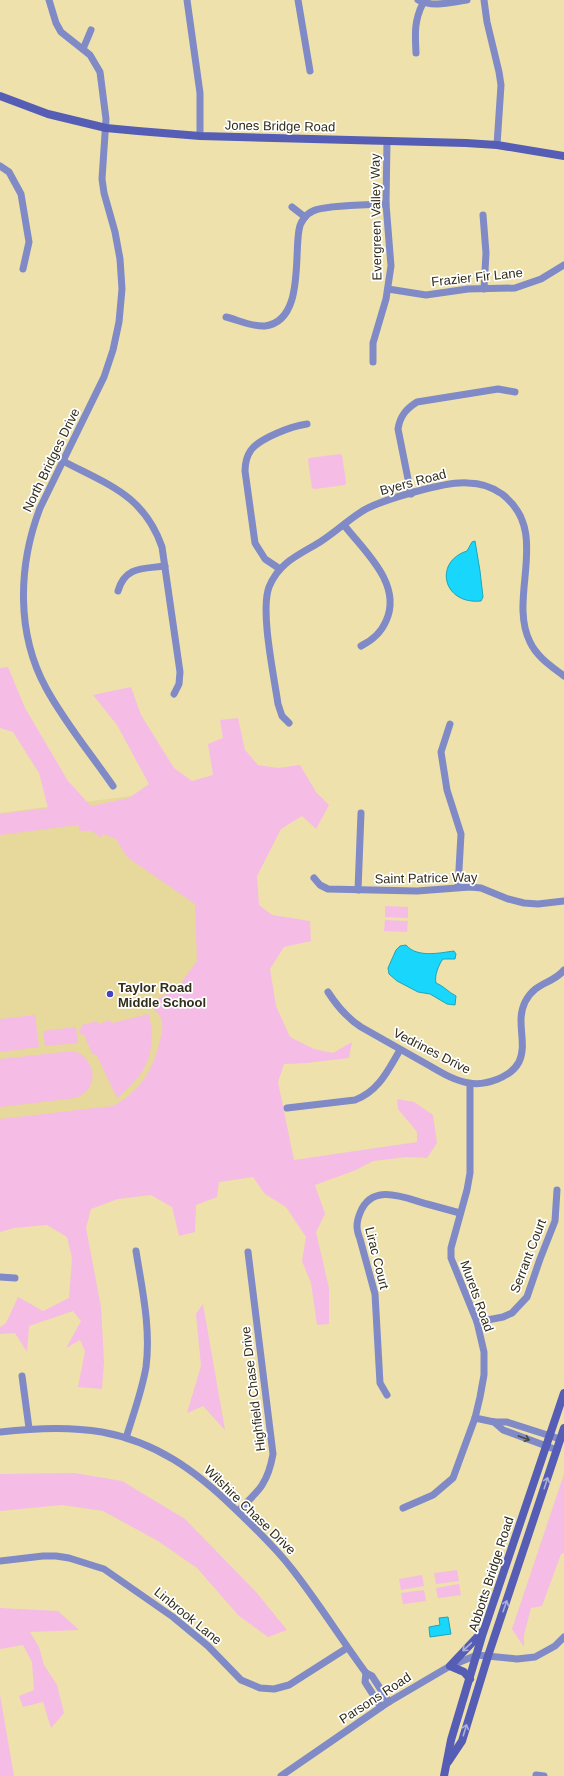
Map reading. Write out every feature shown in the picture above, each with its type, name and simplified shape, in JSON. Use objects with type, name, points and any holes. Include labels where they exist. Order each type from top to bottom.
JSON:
[{"type":"main road","name":"Jones Bridge Road","points":[[0,96],[48,114],[106,128],[200,136],[497,145],[564,156]]},
{"type":"main road","name":"Abbotts Bridge Road","points":[[444,1776],[451,1740],[485,1629],[564,1393]]},
{"type":"main road","name":"Abbotts Bridge Road","points":[[447,1764],[462,1741],[488,1656],[564,1428]]},
{"type":"main road","points":[[470,1678],[464,1672],[450,1666],[485,1629]]},
{"type":"street","name":"North Bridges Drive","points":[[49,0],[61,32],[83,49],[95,62],[100,72],[105,101],[106,128],[102,180],[120,259],[122,289],[119,322],[114,350],[104,377],[40,508],[29,542],[23,582],[26,621],[33,657],[46,689],[65,719],[113,786]]},
{"type":"street","points":[[187,0],[200,94],[200,136]]},
{"type":"street","points":[[298,0],[310,71]]},
{"type":"street","points":[[416,53],[415,27],[421,1],[440,4],[467,0]]},
{"type":"street","points":[[484,0],[487,22],[501,85],[497,145]]},
{"type":"street","points":[[83,49],[91,30]]},
{"type":"street","name":"Evergreen Valley Way","points":[[373,362],[373,343],[388,289],[391,266],[386,204],[387,141]]},
{"type":"street","points":[[0,166],[9,172],[21,194],[29,242],[23,269]]},
{"type":"street","points":[[226,317],[254,325],[264,326],[273,324],[286,314],[291,302],[297,267],[299,230],[305,217],[313,211],[324,208],[386,204]]},
{"type":"street","points":[[292,207],[305,217]]},
{"type":"street","points":[[483,215],[486,253],[484,289]]},
{"type":"street","name":"Frazier Fir Lane","points":[[388,289],[426,295],[484,289],[504,289],[526,285],[541,279],[564,265]]},
{"type":"street","points":[[411,494],[398,428],[399,421],[408,408],[417,402],[498,389],[515,392]]},
{"type":"street","points":[[280,569],[265,559],[255,543],[245,463],[250,451],[260,442],[296,425],[307,424]]},
{"type":"street","points":[[63,461],[121,491],[139,506],[149,517],[157,532],[162,547],[180,672],[179,684],[174,694]]},
{"type":"street","name":"Byers Road","points":[[289,723],[282,716],[278,704],[266,611],[269,589],[280,569],[293,557],[320,542],[373,505],[456,483],[467,482],[490,487],[502,494],[512,504],[522,521],[527,541],[523,613],[525,630],[530,643],[537,653],[564,676]]},
{"type":"street","points":[[344,525],[382,573],[390,594],[390,610],[384,625],[373,639],[361,646]]},
{"type":"street","points":[[118,591],[121,581],[128,573],[137,570],[165,566]]},
{"type":"street","points":[[450,724],[441,752],[447,790],[461,834],[458,887]]},
{"type":"street","points":[[358,890],[361,813]]},
{"type":"street","name":"Saint Patrice Way","points":[[314,878],[320,885],[328,889],[417,891],[458,887],[481,888],[508,899],[524,903],[564,903]]},
{"type":"street","name":"Vedrines Drive","points":[[328,992],[338,1007],[352,1021],[400,1050],[451,1077],[470,1084],[487,1082],[508,1075],[514,1069],[522,1055],[523,1047],[520,1018],[525,1002],[538,987],[564,970]]},
{"type":"street","points":[[287,1108],[355,1100],[364,1096],[380,1084],[400,1050]]},
{"type":"street","name":"Murets Road","points":[[403,1508],[433,1495],[453,1478],[475,1418],[484,1375],[484,1352],[477,1322],[451,1258],[451,1248],[467,1190],[470,1173],[470,1084]]},
{"type":"street","name":"Serrant Court","points":[[477,1322],[503,1317],[512,1313],[527,1298],[555,1221],[557,1190]]},
{"type":"street","name":"Lirac Court","points":[[387,1394],[380,1383],[375,1294],[360,1239],[356,1230],[356,1222],[362,1208],[367,1202],[376,1196],[387,1194],[402,1196],[460,1213]]},
{"type":"street","points":[[126,1438],[142,1385],[147,1350],[146,1317],[136,1251]]},
{"type":"street","name":"Highfield Chase Drive","points":[[238,1512],[265,1483],[271,1469],[274,1454],[248,1252]]},
{"type":"street","points":[[0,1277],[15,1278]]},
{"type":"street","points":[[22,1376],[29,1428]]},
{"type":"street","points":[[475,1418],[494,1422],[507,1422],[560,1439]]},
{"type":"street","points":[[494,1422],[503,1430],[557,1450]]},
{"type":"street","name":"Wilshire Chase Drive","points":[[0,1432],[29,1428],[54,1427],[80,1429],[126,1438],[156,1450],[186,1466],[209,1484],[270,1542],[292,1569],[366,1673],[372,1676],[389,1702]]},
{"type":"street","name":"Linbrook Lane","points":[[0,1562],[43,1556],[56,1556],[92,1564],[104,1569],[173,1617],[208,1646],[241,1680],[260,1688],[274,1689],[289,1685],[347,1648]]},
{"type":"street","name":"Parsons Road","points":[[281,1776],[381,1707],[450,1666],[477,1655],[517,1659],[535,1657],[555,1646],[564,1637]]},
{"type":"street","name":"Wilshire Chase Drive","points":[[366,1673],[365,1682],[381,1707]]},
{"type":"street","points":[[536,1775],[544,1776]]},
{"type":"shaded area","points":[[342,455],[346,482],[345,485],[312,488],[309,458]]},
{"type":"shaded area","points":[[8,667],[25,708],[68,781],[91,806],[129,798],[149,784],[117,725],[93,695],[131,687],[141,715],[174,768],[192,781],[213,775],[208,744],[223,738],[220,720],[238,718],[245,750],[258,765],[278,768],[300,765],[316,792],[329,805],[316,829],[302,816],[281,829],[257,876],[259,905],[272,915],[310,921],[311,941],[284,947],[270,969],[276,1006],[290,1037],[314,1049],[333,1053],[352,1042],[349,1058],[284,1064],[278,1082],[294,1160],[417,1142],[417,1132],[398,1109],[397,1099],[414,1102],[433,1115],[437,1143],[427,1158],[407,1157],[373,1161],[356,1170],[315,1185],[325,1214],[316,1232],[329,1288],[329,1324],[317,1325],[311,1283],[302,1261],[306,1237],[286,1207],[265,1194],[253,1177],[219,1182],[217,1197],[196,1205],[195,1232],[179,1236],[172,1207],[151,1195],[118,1199],[91,1209],[86,1228],[101,1307],[104,1362],[102,1389],[78,1387],[85,1351],[80,1340],[66,1348],[81,1321],[73,1311],[29,1326],[27,1352],[15,1333],[0,1334],[0,1327],[6,1323],[18,1297],[43,1311],[69,1298],[72,1258],[67,1237],[47,1225],[14,1228],[0,1232],[0,1119],[113,1106],[131,1094],[144,1079],[154,1061],[161,1034],[162,1025],[159,1014],[149,1004],[178,987],[197,961],[195,904],[127,857],[116,839],[103,834],[100,838],[92,832],[80,831],[78,825],[0,835],[0,814],[48,808],[39,773],[13,732],[0,728],[0,668]]},
{"type":"shaded area","name":"Taylor Road Middle School","points":[[192,788],[246,1175],[0,1212],[0,813]]},
{"type":"shaded area","points":[[385,906],[408,907],[408,918],[385,917]]},
{"type":"shaded area","points":[[385,920],[408,921],[407,932],[384,931]]},
{"type":"shaded area","points":[[149,1014],[152,1040],[147,1062],[136,1080],[117,1098],[96,1054],[93,1055],[84,1035],[79,1033],[82,1025],[97,1021],[99,1024],[110,1020],[112,1023]]},
{"type":"shaded area","points":[[35,1015],[39,1047],[0,1052],[0,1019]]},
{"type":"shaded area","points":[[76,1027],[78,1043],[45,1046],[43,1031]]},
{"type":"shaded area","points":[[73,1051],[85,1058],[92,1070],[93,1076],[91,1083],[83,1094],[68,1099],[0,1107],[0,1059]]},
{"type":"shaded area","points":[[203,1304],[225,1430],[203,1406],[187,1413],[201,1366],[196,1314]]},
{"type":"shaded area","points":[[74,1473],[122,1481],[185,1519],[256,1592],[287,1630],[268,1637],[239,1616],[197,1568],[158,1541],[103,1511],[62,1505],[0,1511],[0,1474]]},
{"type":"shaded area","points":[[564,1474],[564,1553],[561,1554],[542,1606],[531,1608],[524,1635],[524,1647],[512,1629]]},
{"type":"shaded area","points":[[457,1570],[459,1581],[436,1584],[434,1573]]},
{"type":"shaded area","points":[[422,1575],[424,1586],[401,1590],[399,1579]]},
{"type":"shaded area","points":[[459,1584],[461,1595],[438,1598],[436,1588]]},
{"type":"shaded area","points":[[424,1590],[426,1601],[403,1604],[401,1593]]},
{"type":"shaded area","points":[[0,1608],[58,1611],[79,1630],[30,1632],[39,1647],[44,1665],[57,1685],[64,1713],[51,1728],[43,1702],[23,1707],[19,1696],[34,1690],[32,1662],[23,1645],[0,1649]]},
{"type":"shaded area","points":[[0,1695],[14,1776],[0,1776]]},
{"type":"water","points":[[475,541],[483,597],[481,601],[468,600],[458,596],[451,590],[447,582],[446,573],[456,556],[467,551],[472,542]]},
{"type":"water","points":[[406,945],[416,952],[428,954],[454,951],[456,954],[455,959],[443,959],[441,961],[437,970],[436,983],[456,996],[455,1005],[447,1004],[430,994],[418,992],[397,981],[389,974],[388,968],[396,950],[400,946]]},
{"type":"water","points":[[448,1617],[451,1634],[430,1637],[429,1627],[440,1625],[439,1618]]},
{"type":"place","name":"Taylor Road Middle School","points":[[110,994]]}]
